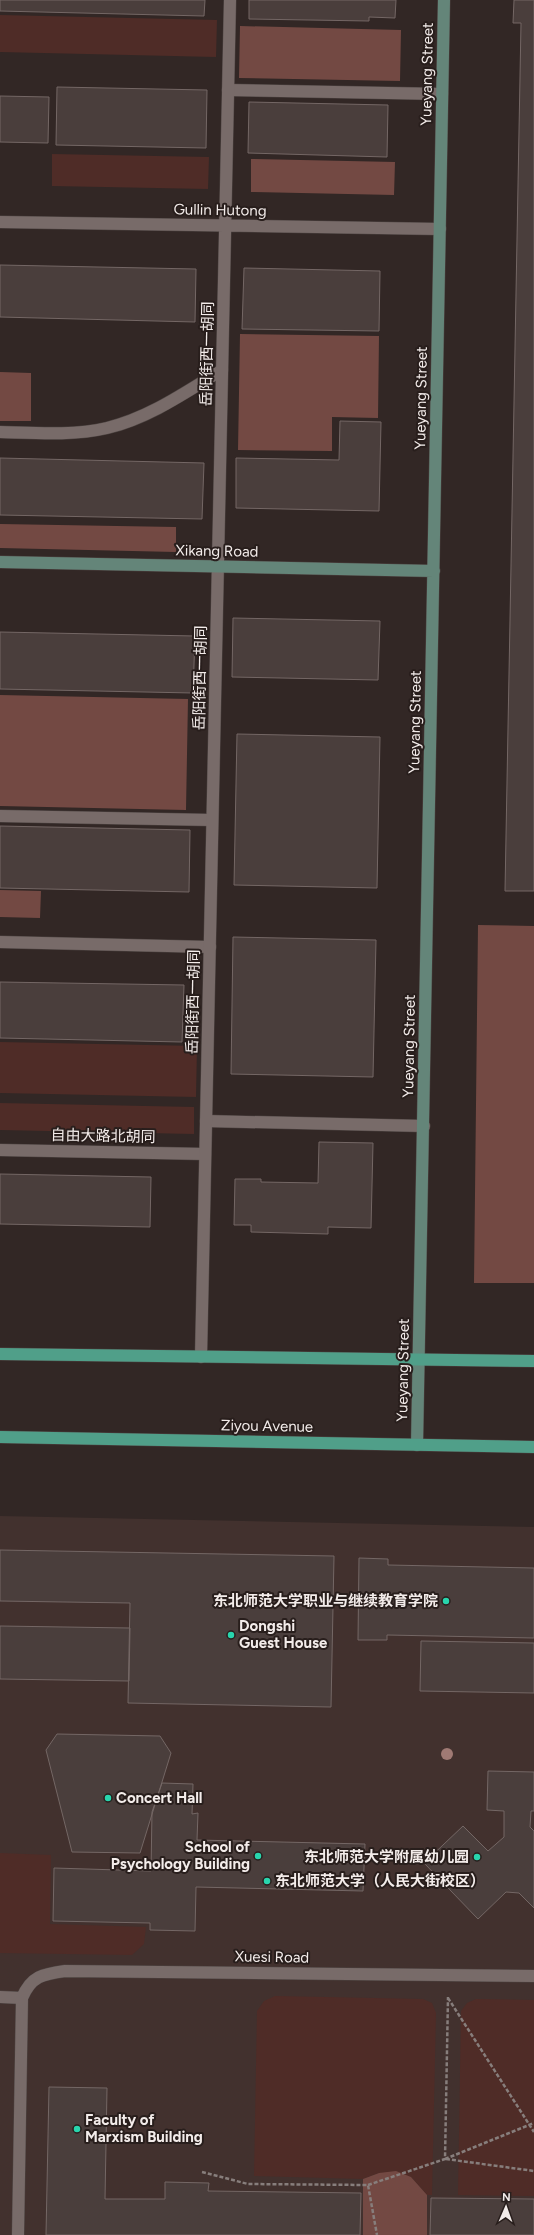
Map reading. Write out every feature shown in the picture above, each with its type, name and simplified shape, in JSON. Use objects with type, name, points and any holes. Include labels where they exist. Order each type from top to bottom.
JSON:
[{"type":"main road","points":[[0,1354],[534,1361]]},
{"type":"main road","name":"Ziyou Avenue","points":[[0,1437],[534,1447]]},
{"type":"street","name":"岳阳街西一胡同","points":[[201,1356],[230,0]]},
{"type":"street","name":"Yueyang Street","points":[[417,1445],[444,0]]},
{"type":"street","points":[[228,90],[442,94]]},
{"type":"street","name":"Gullin Hutong","points":[[0,222],[440,229]]},
{"type":"street","points":[[0,432],[66,433],[107,428],[143,416],[222,370]]},
{"type":"street","name":"Xikang Road","points":[[0,562],[434,571]]},
{"type":"street","points":[[0,816],[212,820]]},
{"type":"street","points":[[0,942],[210,946]]},
{"type":"street","points":[[206,1121],[424,1126]]},
{"type":"street","name":"自由大路北胡同","points":[[0,1150],[205,1154]]},
{"type":"street","name":"Xuesi Road","points":[[22,1998],[26,1987],[37,1977],[65,1971],[534,1976]]},
{"type":"street","points":[[0,1997],[22,1998],[18,2235]]},
{"type":"path","points":[[446,2159],[448,1975]]},
{"type":"path","points":[[448,1998],[534,2132]]},
{"type":"path","points":[[202,2172],[248,2184],[368,2185],[446,2159],[534,2123]]},
{"type":"path","points":[[446,2159],[534,2171]]},
{"type":"path","points":[[368,2185],[377,2235]]},
{"type":"shaded area","points":[[0,15],[217,20],[216,57],[0,52]]},
{"type":"shaded area","points":[[240,26],[401,30],[400,81],[239,78]]},
{"type":"shaded area","points":[[52,154],[209,157],[208,189],[52,186]]},
{"type":"shaded area","points":[[251,159],[395,162],[394,195],[251,192]]},
{"type":"shaded area","points":[[240,334],[379,336],[378,418],[332,417],[332,451],[238,450]]},
{"type":"shaded area","points":[[0,372],[31,373],[31,421],[0,421]]},
{"type":"shaded area","points":[[0,524],[176,527],[176,552],[0,548]]},
{"type":"shaded area","points":[[0,695],[188,699],[186,810],[0,806]]},
{"type":"shaded area","points":[[0,890],[41,891],[40,918],[0,917]]},
{"type":"shaded area","points":[[478,925],[534,926],[534,1283],[474,1283]]},
{"type":"shaded area","points":[[0,1042],[197,1046],[196,1097],[0,1093]]},
{"type":"shaded area","points":[[0,1103],[194,1107],[194,1134],[0,1130]]},
{"type":"shaded area","name":"东北师范大学（人民大街校区）","points":[[0,1516],[534,1527],[534,2235],[0,2235]]},
{"type":"shaded area","points":[[0,1853],[51,1855],[50,1924],[146,1927],[144,1944],[132,1955],[0,1953]]},
{"type":"shaded area","points":[[275,1996],[423,1999],[432,2003],[436,2013],[432,2195],[427,2195],[411,2177],[379,2173],[363,2179],[254,2176],[257,2011],[264,2001]]},
{"type":"shaded area","points":[[476,1999],[534,2000],[534,2196],[458,2195],[461,2011],[467,2003]]},
{"type":"shaded area","points":[[396,2171],[411,2177],[427,2195],[427,2235],[363,2235],[363,2179],[379,2173]]},
{"type":"building","points":[[0,0],[205,0],[204,16],[0,11]]},
{"type":"building","points":[[249,0],[396,0],[395,18],[369,17],[369,21],[249,19]]},
{"type":"building","points":[[514,0],[534,0],[534,891],[505,891],[521,23],[513,23]]},
{"type":"building","points":[[57,87],[207,90],[206,148],[56,145]]},
{"type":"building","points":[[0,96],[49,97],[48,143],[0,142]]},
{"type":"building","points":[[249,102],[388,105],[387,157],[248,153]]},
{"type":"building","points":[[0,265],[196,269],[195,322],[0,317]]},
{"type":"building","points":[[244,268],[380,271],[379,331],[242,329]]},
{"type":"building","points":[[340,421],[381,422],[379,511],[236,508],[236,458],[339,460]]},
{"type":"building","points":[[0,458],[204,463],[202,519],[0,515]]},
{"type":"building","points":[[233,618],[380,621],[378,680],[232,677]]},
{"type":"building","points":[[0,632],[195,636],[193,693],[0,689]]},
{"type":"building","points":[[237,734],[380,737],[377,888],[234,885]]},
{"type":"building","points":[[0,826],[190,830],[189,892],[0,888]]},
{"type":"building","points":[[233,937],[376,940],[373,1077],[231,1074]]},
{"type":"building","points":[[0,982],[184,985],[182,1042],[0,1038]]},
{"type":"building","points":[[319,1142],[373,1143],[371,1228],[328,1227],[328,1234],[251,1232],[251,1225],[234,1225],[235,1179],[261,1179],[261,1182],[318,1183]]},
{"type":"building","points":[[0,1174],[151,1177],[150,1227],[0,1224]]},
{"type":"building","name":"Dongshi Guest House","points":[[0,1550],[334,1556],[331,1707],[128,1703],[130,1603],[0,1601]]},
{"type":"building","name":"东北师范大学职业与继续教育学院","points":[[359,1558],[388,1559],[388,1565],[534,1568],[534,1638],[387,1635],[387,1640],[358,1640]]},
{"type":"building","points":[[0,1626],[130,1628],[129,1681],[0,1679]]},
{"type":"building","points":[[421,1641],[534,1643],[534,1693],[420,1691]]},
{"type":"building","name":"Concert Hall","points":[[57,1734],[160,1736],[171,1753],[140,1853],[72,1852],[46,1750]]},
{"type":"building","points":[[488,1771],[534,1772],[534,1811],[531,1811],[530,1827],[534,1831],[534,1908],[519,1893],[506,1892],[478,1919],[424,1863],[463,1826],[488,1851],[504,1837],[504,1811],[487,1810]]},
{"type":"building","name":"School of Psychology Building","points":[[162,1783],[193,1784],[192,1814],[198,1813],[197,1840],[365,1844],[363,1891],[196,1887],[195,1931],[150,1930],[150,1923],[53,1921],[54,1868],[151,1871],[152,1812]]},
{"type":"building","name":"Faculty of Marxism Building","points":[[49,2087],[107,2088],[105,2199],[165,2199],[165,2182],[209,2183],[208,2191],[361,2193],[360,2235],[46,2235]]},
{"type":"building","points":[[431,2198],[534,2199],[534,2235],[430,2235]]},
{"type":"place","name":"东北师范大学职业与继续教育学院","points":[[446,1601]]},
{"type":"place","name":"Dongshi Guest House","points":[[231,1635]]},
{"type":"place","name":"Concert Hall","points":[[108,1798]]},
{"type":"place","name":"School of Psychology Building","points":[[258,1856]]},
{"type":"place","name":"东北师范大学附属幼儿园","points":[[477,1857]]},
{"type":"place","name":"东北师范大学（人民大街校区）","points":[[267,1881]]},
{"type":"place","name":"Faculty of Marxism Building","points":[[77,2129]]}]
